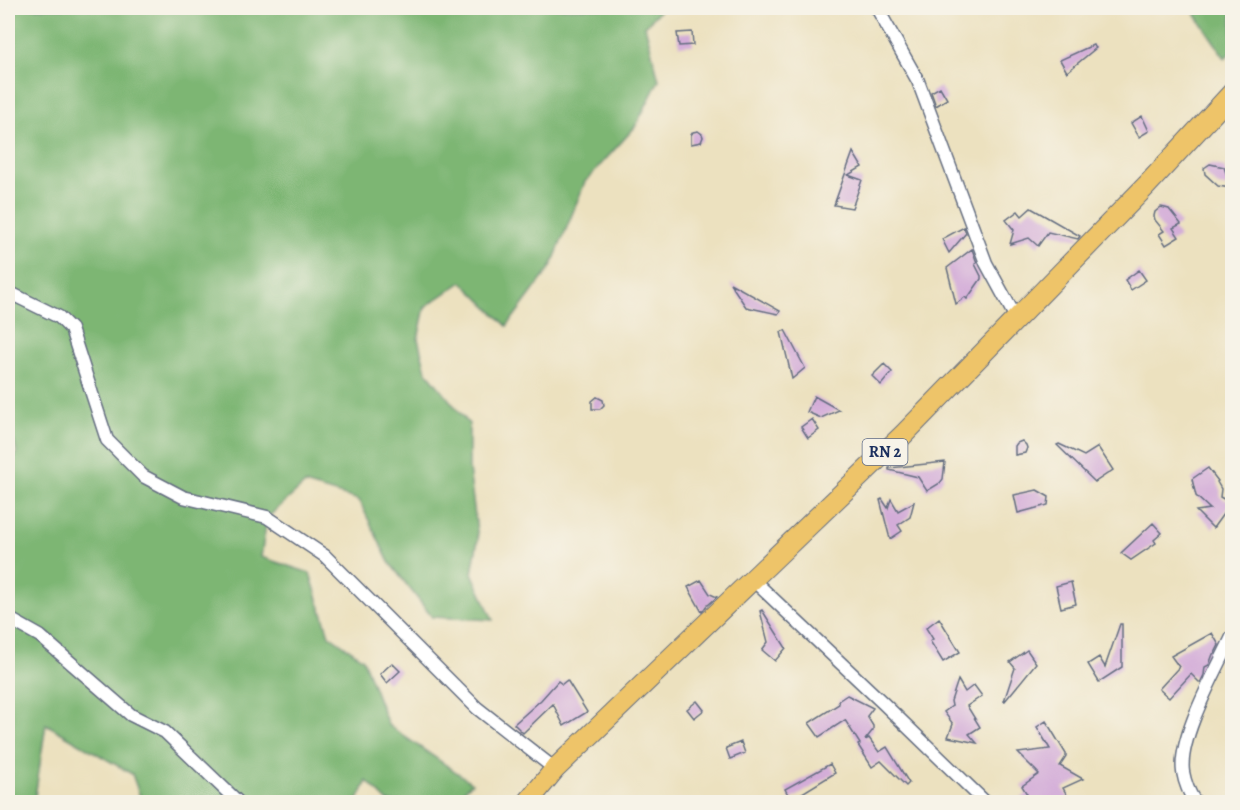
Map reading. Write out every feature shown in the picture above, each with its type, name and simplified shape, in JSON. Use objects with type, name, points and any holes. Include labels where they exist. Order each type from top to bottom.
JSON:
[{"type":"main road","name":"RN 2","points":[[528,802],[555,769],[904,434],[1147,185],[1233,93]]},
{"type":"street","points":[[877,8],[918,81],[986,263],[1016,318]]},
{"type":"street","points":[[8,292],[59,317],[72,329],[107,440],[143,476],[183,497],[267,518],[324,556],[477,708],[555,769]]},
{"type":"street","points":[[752,579],[985,802]]},
{"type":"street","points":[[8,618],[40,636],[131,715],[165,732],[238,802]]},
{"type":"street","points":[[1195,802],[1188,792],[1183,771],[1184,750],[1195,714],[1233,637]]},
{"type":"green space","points":[[8,8],[662,8],[645,26],[659,80],[635,127],[585,182],[551,267],[507,326],[462,282],[425,307],[418,339],[426,371],[469,424],[469,469],[478,539],[472,573],[493,620],[432,617],[389,562],[359,500],[305,484],[267,518],[261,557],[310,573],[329,635],[363,659],[388,725],[472,783],[452,802],[388,802],[367,781],[357,802],[142,802],[132,774],[46,724],[35,797],[42,802],[8,802],[8,547],[14,535],[8,513],[8,463],[17,454],[14,441],[8,432]]},
{"type":"green space","points":[[1191,8],[1232,8],[1232,51],[1225,58]]},
{"type":"building","points":[[692,32],[693,45],[679,46],[677,33]]},
{"type":"building","points":[[1093,45],[1096,48],[1067,72],[1060,60]]},
{"type":"building","points":[[940,87],[947,99],[936,106],[931,92]]},
{"type":"building","points":[[1142,116],[1149,131],[1139,137],[1131,123]]},
{"type":"building","points":[[698,131],[703,137],[701,142],[691,144],[691,135]]},
{"type":"building","points":[[853,152],[862,167],[848,175],[862,180],[852,208],[834,205]]},
{"type":"building","points":[[1210,164],[1224,167],[1231,188],[1218,186],[1205,174],[1204,168]]},
{"type":"building","points":[[1161,207],[1169,209],[1181,224],[1173,228],[1179,237],[1166,245],[1159,234],[1164,231],[1154,216]]},
{"type":"building","points":[[1031,208],[1080,236],[1078,239],[1048,232],[1038,246],[1029,238],[1010,244],[1014,230],[1006,220],[1018,211],[1022,216]]},
{"type":"building","points":[[964,227],[966,233],[949,253],[942,239]]},
{"type":"building","points":[[972,249],[981,279],[967,299],[965,297],[956,304],[947,268]]},
{"type":"building","points":[[1139,270],[1146,280],[1131,290],[1125,280]]},
{"type":"building","points":[[730,283],[780,311],[778,314],[746,307]]},
{"type":"building","points":[[785,330],[805,368],[792,379],[781,332]]},
{"type":"building","points":[[884,364],[892,372],[881,385],[872,376]]},
{"type":"building","points":[[814,396],[839,410],[821,418],[807,412]]},
{"type":"building","points":[[597,397],[603,400],[604,405],[600,409],[592,409],[592,401]]},
{"type":"building","points":[[812,419],[819,430],[808,438],[801,427]]},
{"type":"building","points":[[1022,441],[1027,448],[1025,453],[1015,455],[1015,446]]},
{"type":"building","points":[[1057,445],[1084,456],[1098,447],[1113,470],[1095,482]]},
{"type":"building","points":[[945,462],[943,479],[927,491],[918,477],[889,470],[889,468]]},
{"type":"building","points":[[1208,468],[1218,481],[1221,489],[1220,497],[1231,503],[1213,528],[1196,511],[1210,509],[1196,496],[1192,479]]},
{"type":"building","points":[[1037,490],[1049,497],[1048,505],[1018,513],[1014,495]]},
{"type":"building","points":[[882,499],[888,508],[891,499],[898,511],[914,502],[910,517],[898,525],[902,531],[890,539],[880,500]]},
{"type":"building","points":[[1153,523],[1162,533],[1154,540],[1156,543],[1131,560],[1121,553]]},
{"type":"building","points":[[701,580],[710,594],[717,597],[702,612],[688,587]]},
{"type":"building","points":[[1071,582],[1076,604],[1061,608],[1056,586]]},
{"type":"building","points":[[762,610],[786,648],[775,661],[762,650],[768,642],[760,611]]},
{"type":"building","points":[[939,618],[960,652],[943,662],[930,641],[933,639],[926,628]]},
{"type":"building","points":[[1120,624],[1122,624],[1122,667],[1099,682],[1088,664],[1099,657],[1105,667]]},
{"type":"building","points":[[1212,633],[1219,645],[1209,665],[1205,667],[1200,683],[1191,674],[1169,698],[1159,689],[1179,667],[1171,656]]},
{"type":"building","points":[[1027,650],[1036,663],[1004,701],[1015,668],[1010,662]]},
{"type":"building","points":[[392,663],[400,671],[387,683],[380,674]]},
{"type":"building","points":[[567,680],[587,712],[564,726],[553,704],[523,733],[514,724],[558,681],[562,684]]},
{"type":"building","points":[[958,680],[965,692],[974,685],[982,696],[967,706],[980,727],[969,734],[977,743],[948,737],[953,724],[944,712],[952,706],[951,701]]},
{"type":"building","points":[[847,695],[873,708],[867,716],[873,730],[865,740],[869,738],[879,752],[887,747],[909,783],[906,786],[881,761],[872,767],[845,720],[819,737],[809,723],[839,704],[838,701]]},
{"type":"building","points":[[697,701],[704,710],[694,718],[687,709]]},
{"type":"building","points":[[1046,721],[1066,754],[1060,766],[1083,779],[1063,788],[1071,802],[1016,802],[1027,794],[1022,786],[1039,774],[1018,753],[1050,749],[1037,727]]},
{"type":"building","points":[[741,742],[745,753],[730,759],[726,748]]},
{"type":"building","points":[[830,764],[835,773],[791,800],[785,789]]}]
